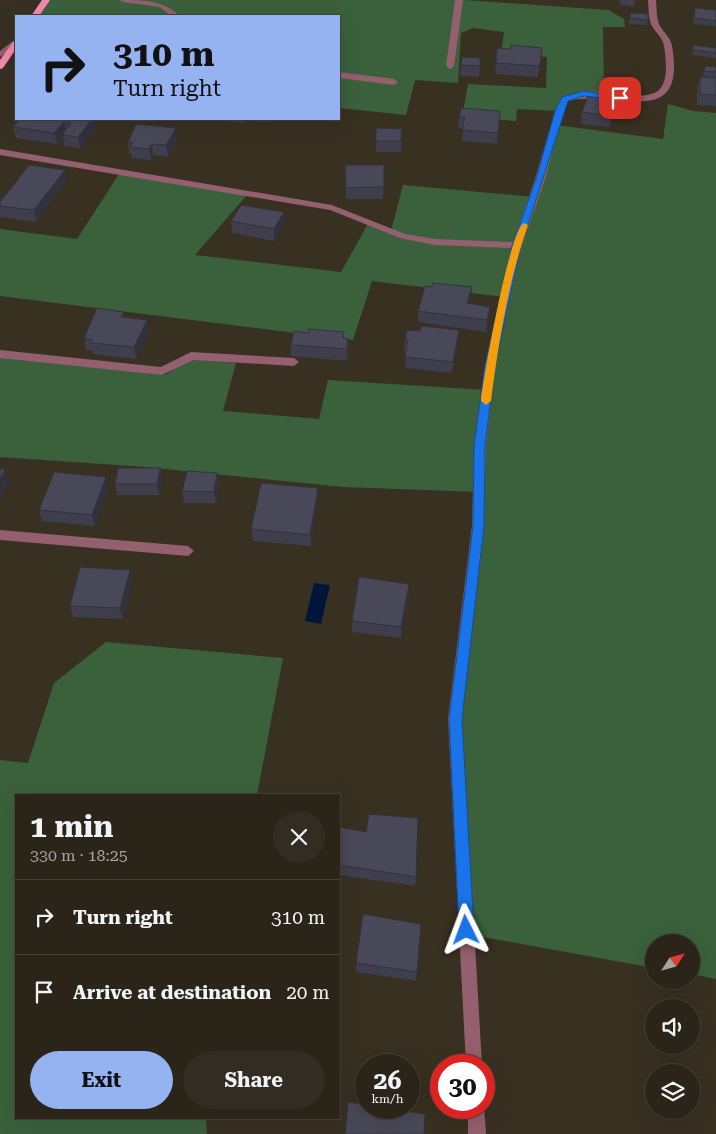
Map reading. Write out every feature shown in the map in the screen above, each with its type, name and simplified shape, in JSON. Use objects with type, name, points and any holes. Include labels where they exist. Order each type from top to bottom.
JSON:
[{"type":"main road","points":[[36,15],[46,0]]},
{"type":"main road","points":[[0,66],[15,45]]},
{"type":"street","points":[[123,0],[162,4],[172,0]]},
{"type":"street","points":[[450,66],[459,0]]},
{"type":"street","points":[[473,1054],[455,719],[478,526],[480,446],[490,365],[516,246],[540,179],[559,111],[565,99],[584,93],[648,100],[656,98],[666,87],[669,80],[668,44],[655,23],[652,0]]},
{"type":"street","points":[[162,4],[175,15]]},
{"type":"street","points":[[0,55],[15,45]]},
{"type":"street","points":[[340,75],[394,82]]},
{"type":"street","points":[[0,152],[332,208],[403,236],[434,242],[516,246]]},
{"type":"street","points":[[0,354],[162,371],[191,356],[294,362]]},
{"type":"street","points":[[0,535],[188,551]]},
{"type":"street","points":[[476,1119],[477,1134]]},
{"type":"green space","points":[[46,0],[464,0],[608,10],[624,19],[625,27],[603,27],[604,96],[573,95],[559,111],[517,109],[516,121],[462,117],[468,84],[546,88],[547,57],[501,53],[504,32],[473,28],[461,33],[458,83],[415,80],[406,115],[340,108],[340,15],[36,15]]},
{"type":"green space","points":[[668,104],[693,111],[716,113],[716,979],[700,976],[700,934],[645,934],[645,966],[461,933],[455,719],[479,492],[343,487],[146,467],[0,457],[0,356],[165,375],[190,359],[236,363],[223,411],[319,419],[328,380],[487,390],[505,297],[372,281],[353,340],[0,296],[0,229],[77,239],[119,174],[247,195],[195,255],[341,272],[369,222],[391,231],[403,185],[534,197],[556,125],[663,139]]},
{"type":"green space","points":[[106,642],[283,658],[257,794],[15,794],[15,1119],[206,1119],[207,1134],[0,1134],[0,760],[28,763],[54,683]]},
{"type":"water","points":[[314,583],[330,585],[321,624],[305,621]]},
{"type":"building","points":[[695,8],[716,10],[716,21],[694,18]]},
{"type":"building","points":[[630,13],[648,14],[648,20],[630,18]]},
{"type":"building","points":[[511,45],[542,48],[540,66],[496,63],[497,48],[511,49]]},
{"type":"building","points":[[693,45],[716,48],[716,53],[693,50]]},
{"type":"building","points":[[462,57],[480,58],[480,66],[461,65]]},
{"type":"building","points":[[705,66],[716,67],[716,72],[704,71]]},
{"type":"building","points":[[700,77],[716,78],[716,95],[700,94]]},
{"type":"building","points":[[589,93],[618,97],[612,116],[582,112]]},
{"type":"building","points":[[461,108],[500,111],[498,133],[462,130],[465,117],[459,117]]},
{"type":"building","points":[[19,120],[91,120],[78,137],[62,135],[71,123],[64,122],[54,133],[13,127]]},
{"type":"building","points":[[136,124],[176,128],[166,145],[152,144],[149,149],[130,147],[133,142],[128,142]]},
{"type":"building","points":[[376,128],[402,129],[401,141],[376,141]]},
{"type":"building","points":[[29,165],[65,170],[34,210],[0,206],[0,202]]},
{"type":"building","points":[[345,165],[384,165],[384,187],[346,188]]},
{"type":"building","points":[[241,205],[284,212],[274,229],[231,221]]},
{"type":"building","points":[[433,283],[472,287],[467,303],[490,307],[487,320],[418,311],[425,286],[432,287]]},
{"type":"building","points":[[97,308],[123,312],[121,317],[147,320],[134,347],[91,343],[92,340],[84,338]]},
{"type":"building","points":[[421,326],[459,330],[453,362],[405,357],[408,339],[405,339],[407,330],[420,331]]},
{"type":"building","points":[[309,329],[344,332],[343,338],[348,339],[347,349],[291,345],[294,331],[309,333]]},
{"type":"building","points":[[118,468],[160,468],[157,484],[115,484]]},
{"type":"building","points":[[0,469],[5,469],[0,481]]},
{"type":"building","points":[[187,471],[217,473],[214,492],[182,491]]},
{"type":"building","points":[[54,472],[106,477],[92,515],[39,510]]},
{"type":"building","points":[[261,483],[318,488],[310,535],[251,529]]},
{"type":"building","points":[[80,567],[130,570],[120,608],[70,606]]},
{"type":"building","points":[[359,577],[409,584],[401,627],[352,621]]},
{"type":"building","points":[[369,814],[418,818],[416,877],[340,865],[340,827],[366,832]]},
{"type":"building","points":[[363,914],[421,924],[417,972],[356,963]]},
{"type":"building","points":[[348,1102],[355,1103],[355,1119],[420,1119],[420,1113],[425,1114],[424,1134],[345,1134]]},
{"type":"slow traffic","points":[[486,401],[490,365],[516,246],[524,225]]},
{"type":"route","points":[[466,930],[455,719],[478,526],[480,446],[490,365],[516,246],[540,179],[559,111],[565,99],[573,95],[584,93],[620,98]]}]
